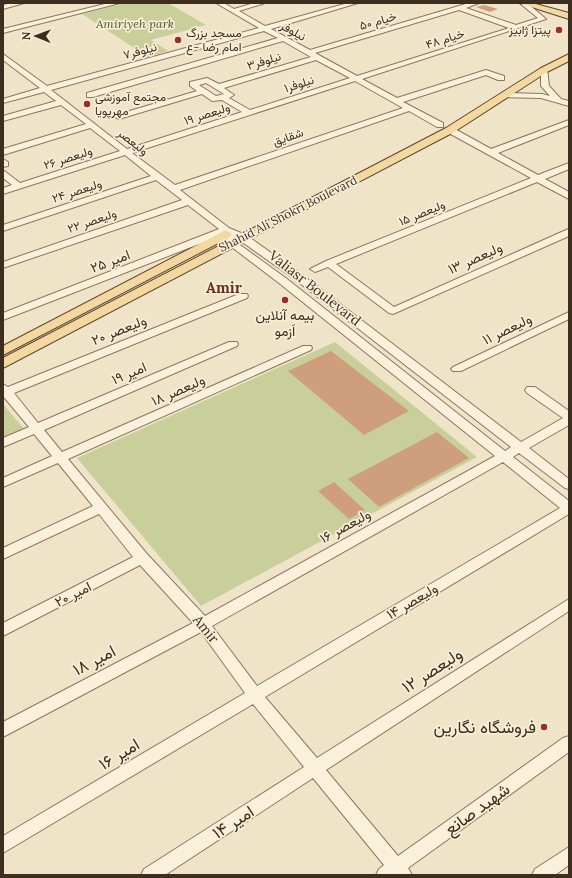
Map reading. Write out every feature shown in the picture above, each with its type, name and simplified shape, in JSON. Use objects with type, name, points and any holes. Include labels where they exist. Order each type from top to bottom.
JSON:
[{"type":"main road","points":[[524,3],[569,16]]},
{"type":"main road","points":[[549,3],[569,9]]},
{"type":"main road","points":[[554,12],[569,24]]},
{"type":"main road","name":"Shahid Ali Shokri Boulevard","points":[[445,128],[569,48]]},
{"type":"main road","name":"Shahid Ali Shokri Boulevard","points":[[3,351],[229,235],[284,210],[445,128],[506,95],[544,70],[569,57]]},
{"type":"main road","name":"Shahid Ali Shokri Boulevard","points":[[3,364],[229,235],[243,237],[284,210]]},
{"type":"street","points":[[3,7],[21,3]]},
{"type":"street","points":[[78,3],[89,10]]},
{"type":"street","points":[[3,31],[117,3]]},
{"type":"street","name":"نیلوفر","points":[[218,3],[569,196]]},
{"type":"street","points":[[233,11],[262,3]]},
{"type":"street","name":"نیلوفر۷","points":[[3,101],[355,3]]},
{"type":"street","name":"خیام ۵۰","points":[[308,52],[476,3]]},
{"type":"street","name":"خیام ۴۸","points":[[356,79],[541,20],[543,17],[533,12],[524,3]]},
{"type":"street","points":[[459,8],[516,28]]},
{"type":"street","points":[[90,95],[284,39]]},
{"type":"street","name":"ولیعصر","points":[[3,56],[158,176],[229,235]]},
{"type":"street","name":"نیلوفر۳","points":[[218,87],[317,57]]},
{"type":"street","points":[[179,69],[201,82]]},
{"type":"street","points":[[544,70],[545,86],[558,100]]},
{"type":"street","points":[[397,101],[486,72],[501,78]]},
{"type":"street","name":"نیلوفر۱","points":[[249,113],[356,79]]},
{"type":"street","points":[[207,80],[218,87],[230,95],[215,99],[193,84],[207,80]]},
{"type":"street","points":[[119,117],[204,91]]},
{"type":"street","points":[[506,95],[529,94],[558,100],[569,104]]},
{"type":"street","points":[[223,97],[249,113]]},
{"type":"street","points":[[3,119],[63,102]]},
{"type":"street","name":"شقایق","points":[[173,189],[410,108]]},
{"type":"street","name":"ولیعصر ۱۹","points":[[126,152],[249,113]]},
{"type":"street","points":[[490,153],[569,122]]},
{"type":"street","points":[[3,152],[92,125]]},
{"type":"street","name":"ولیعصر ۲۶","points":[[3,191],[126,152]]},
{"type":"street","name":"ولیعصر ۱۵","points":[[315,269],[569,166]]},
{"type":"street","points":[[3,173],[18,186]]},
{"type":"street","name":"ولیعصر ۲۴","points":[[3,228],[158,176]]},
{"type":"street","name":"ولیعصر ۲۲","points":[[3,265],[189,201]]},
{"type":"street","name":"ولیعصر ۱۳","points":[[329,263],[393,311],[569,232]]},
{"type":"street","name":"امیر ۲۵","points":[[3,317],[229,235]]},
{"type":"street","name":"Valiasr Boulevard","points":[[229,235],[283,281],[569,508]]},
{"type":"street","name":"Valiasr Boulevard","points":[[243,237],[297,276],[569,485]]},
{"type":"street","name":"ولیعصر ۲۰","points":[[5,390],[243,296]]},
{"type":"street","name":"ولیعصر ۱۱","points":[[458,369],[569,315]]},
{"type":"street","name":"امیر ۱۹","points":[[3,443],[233,344]]},
{"type":"street","name":"ولیعصر ۱۸","points":[[3,483],[307,348]]},
{"type":"street","name":"Amir","points":[[5,390],[142,558],[203,624],[255,695],[315,768],[394,872]]},
{"type":"street","points":[[531,390],[569,419]]},
{"type":"street","name":"ولیعصر ۱۶","points":[[203,624],[569,419]]},
{"type":"street","points":[[3,554],[101,508]]},
{"type":"street","name":"ولیعصر ۱۴","points":[[255,695],[569,508]]},
{"type":"street","name":"امیر ۲۰","points":[[3,630],[142,558]]},
{"type":"street","name":"ولیعصر ۱۲","points":[[315,768],[569,604]]},
{"type":"street","name":"امیر ۱۸","points":[[3,730],[203,624]]},
{"type":"street","name":"امیر ۱۶","points":[[3,845],[255,695]]},
{"type":"street","name":"شهید صانع","points":[[394,872],[569,743]]},
{"type":"street","name":"امیر ۱۴","points":[[150,875],[315,768]]},
{"type":"street","points":[[541,875],[569,855]]},
{"type":"green space","name":"Amiriyeh park","points":[[126,3],[168,3],[206,25],[151,40],[168,51],[148,57],[82,14]]},
{"type":"green space","points":[[335,342],[477,457],[201,606],[77,458]]},
{"type":"green space","points":[[3,404],[25,430],[3,439]]},
{"type":"building","points":[[484,5],[498,9],[490,12],[476,7]]},
{"type":"building","points":[[331,351],[409,411],[364,435],[288,371]]},
{"type":"building","points":[[437,432],[469,458],[379,507],[348,479]]},
{"type":"building","points":[[334,482],[365,510],[349,519],[318,491]]},
{"type":"place","name":"پیتزا ژابیز","points":[[559,30]]},
{"type":"place","name":"مسجد بزرگ امام رضا -ع","points":[[178,40]]},
{"type":"place","name":"مجتمع آموزشی مهرپویا","points":[[87,104]]},
{"type":"place","name":"بیمه آنلاین اَزمو","points":[[285,300]]},
{"type":"place","name":"فروشگاه نگارین","points":[[544,727]]},
{"type":"district","name":"Amir","points":[[224,288]]}]
